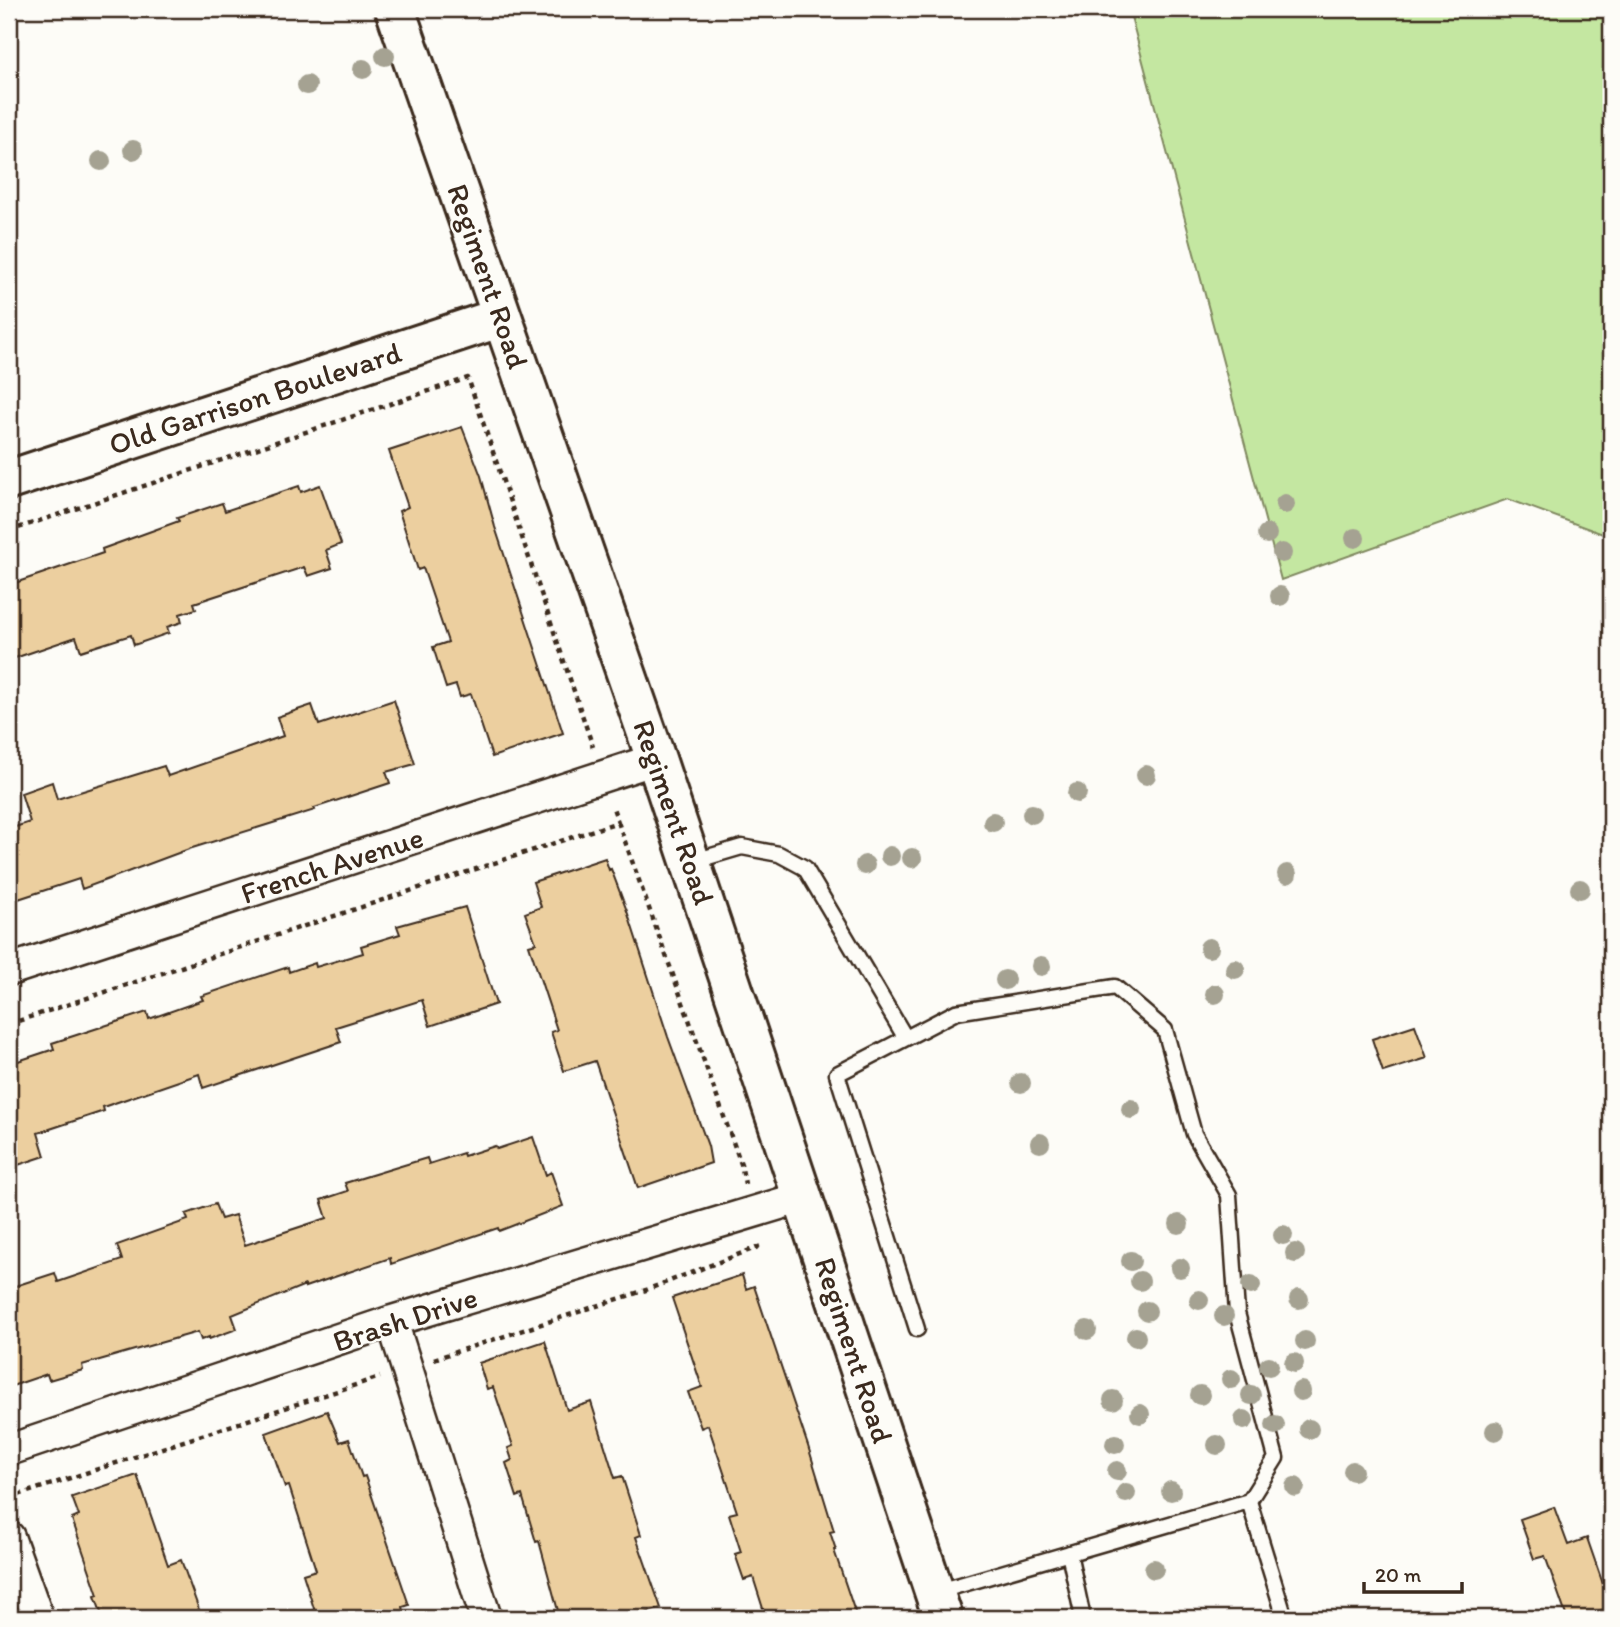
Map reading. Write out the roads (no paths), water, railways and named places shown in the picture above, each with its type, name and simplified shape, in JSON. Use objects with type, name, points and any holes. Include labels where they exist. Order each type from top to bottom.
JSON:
[{"type":"street","name":"Regiment Road","points":[[395,9],[656,759],[939,1605]]},
{"type":"street","name":"Old Garrison Boulevard","points":[[9,480],[502,317]]},
{"type":"street","name":"French Avenue","points":[[9,970],[656,759]]},
{"type":"street","name":"Brash Drive","points":[[9,1450],[392,1321],[803,1197]]},
{"type":"street","points":[[392,1321],[486,1618]]},
{"type":"street","points":[[9,1537],[38,1618]]},
{"type":"lane","points":[[691,862],[742,847],[779,854],[805,868],[905,1038]]},
{"type":"lane","points":[[916,1329],[893,1248],[836,1074],[956,1012],[1115,987],[1165,1030],[1194,1134],[1228,1195],[1237,1313],[1276,1458],[1249,1501],[1069,1553],[939,1605]]},
{"type":"lane","points":[[1249,1501],[1286,1618]]},
{"type":"lane","points":[[1069,1553],[1083,1618]]}]
